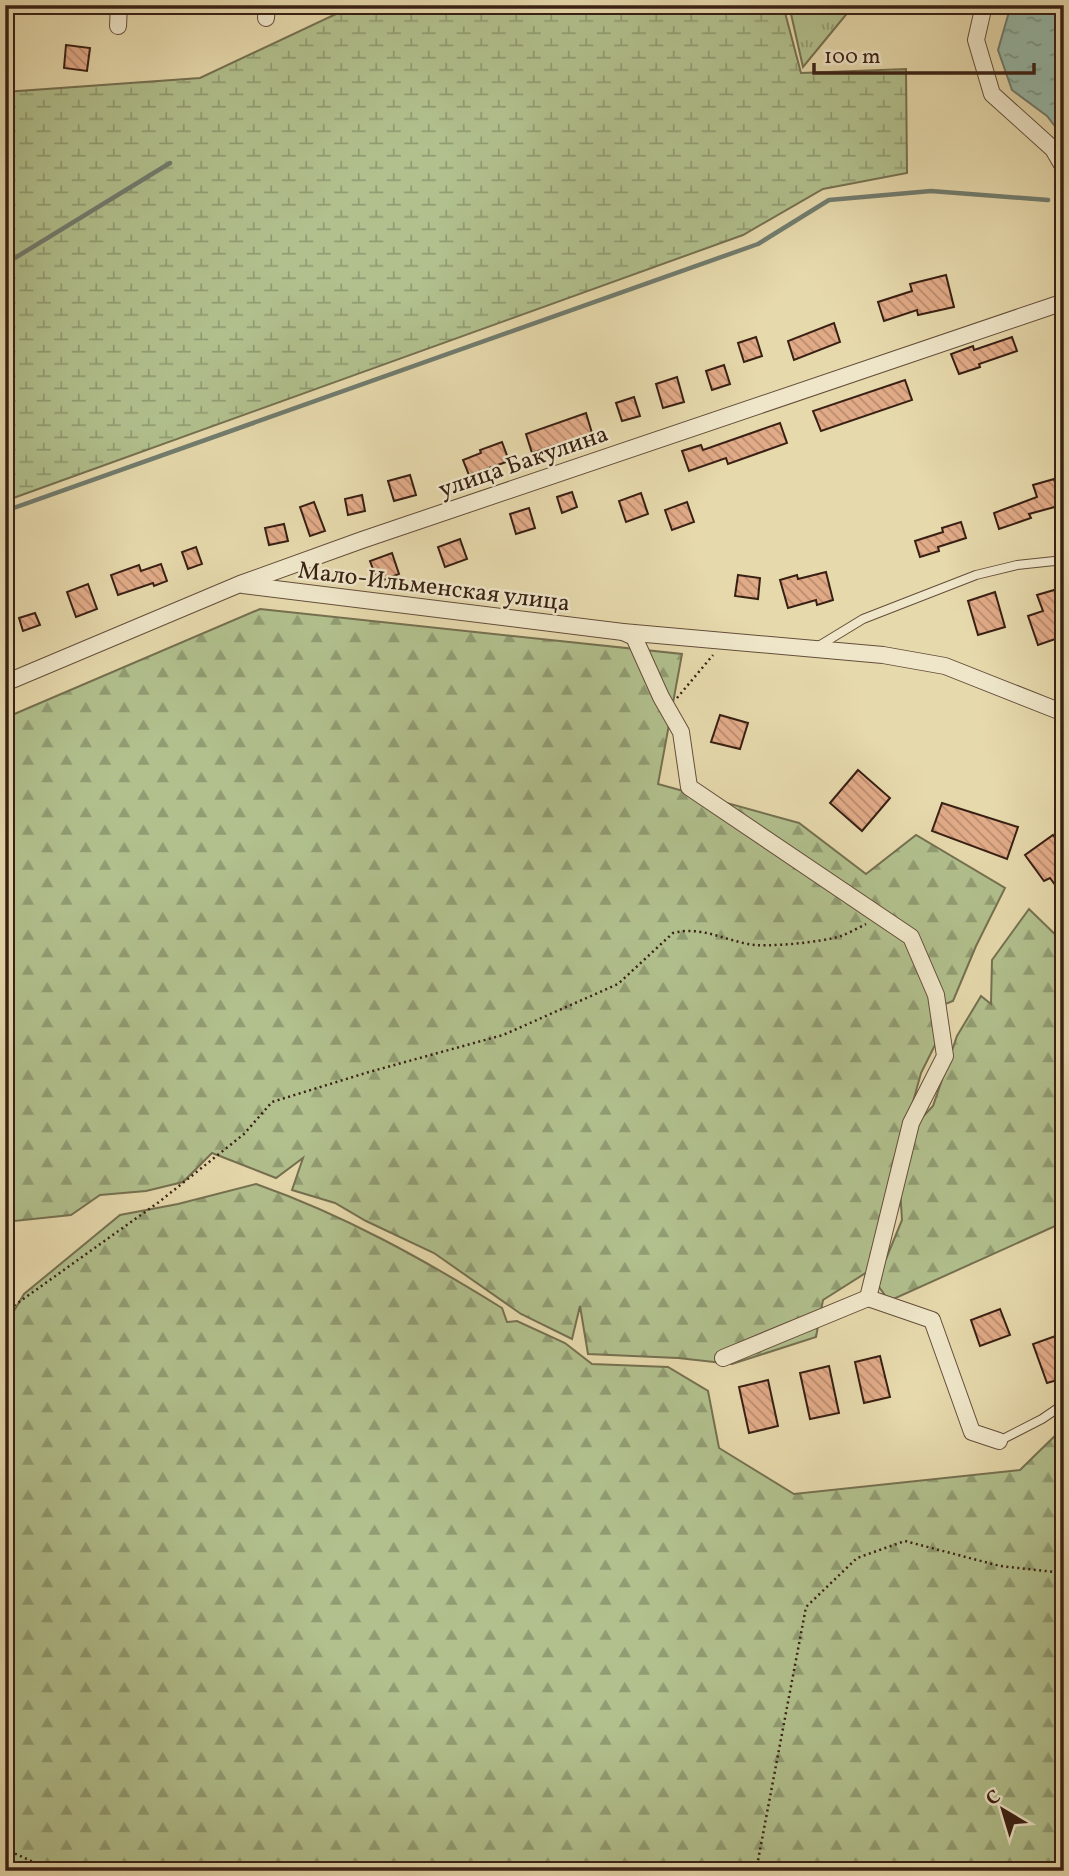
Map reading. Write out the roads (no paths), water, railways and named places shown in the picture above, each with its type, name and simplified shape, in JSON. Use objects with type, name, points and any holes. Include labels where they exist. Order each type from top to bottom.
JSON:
[{"type":"street","points":[[118,26],[119,5]]},
{"type":"street","points":[[984,5],[976,40],[992,94],[1053,149],[1064,168]]},
{"type":"street","name":"улица Бакулина","points":[[5,683],[240,584],[362,540],[1064,302]]},
{"type":"street","name":"Мало-Ильменская улица","points":[[240,584],[623,632],[817,647],[883,655],[945,666],[1064,713]]},
{"type":"street","points":[[623,632],[634,637],[681,732],[688,786],[911,937],[936,995],[944,1056],[912,1123],[867,1298]]},
{"type":"street","points":[[723,1359],[867,1298],[932,1320],[972,1433],[999,1441]]},
{"type":"lane","points":[[817,647],[863,619],[976,575],[1017,565],[1064,560]]},
{"type":"lane","points":[[999,1441],[1042,1419],[1064,1404]]},
{"type":"water","points":[[1011,5],[1064,5],[1064,138],[1047,116],[1012,90],[998,50]]},
{"type":"waterway","points":[[5,264],[170,163]]},
{"type":"waterway","points":[[5,511],[758,244],[829,200],[931,191],[1048,200]]}]
